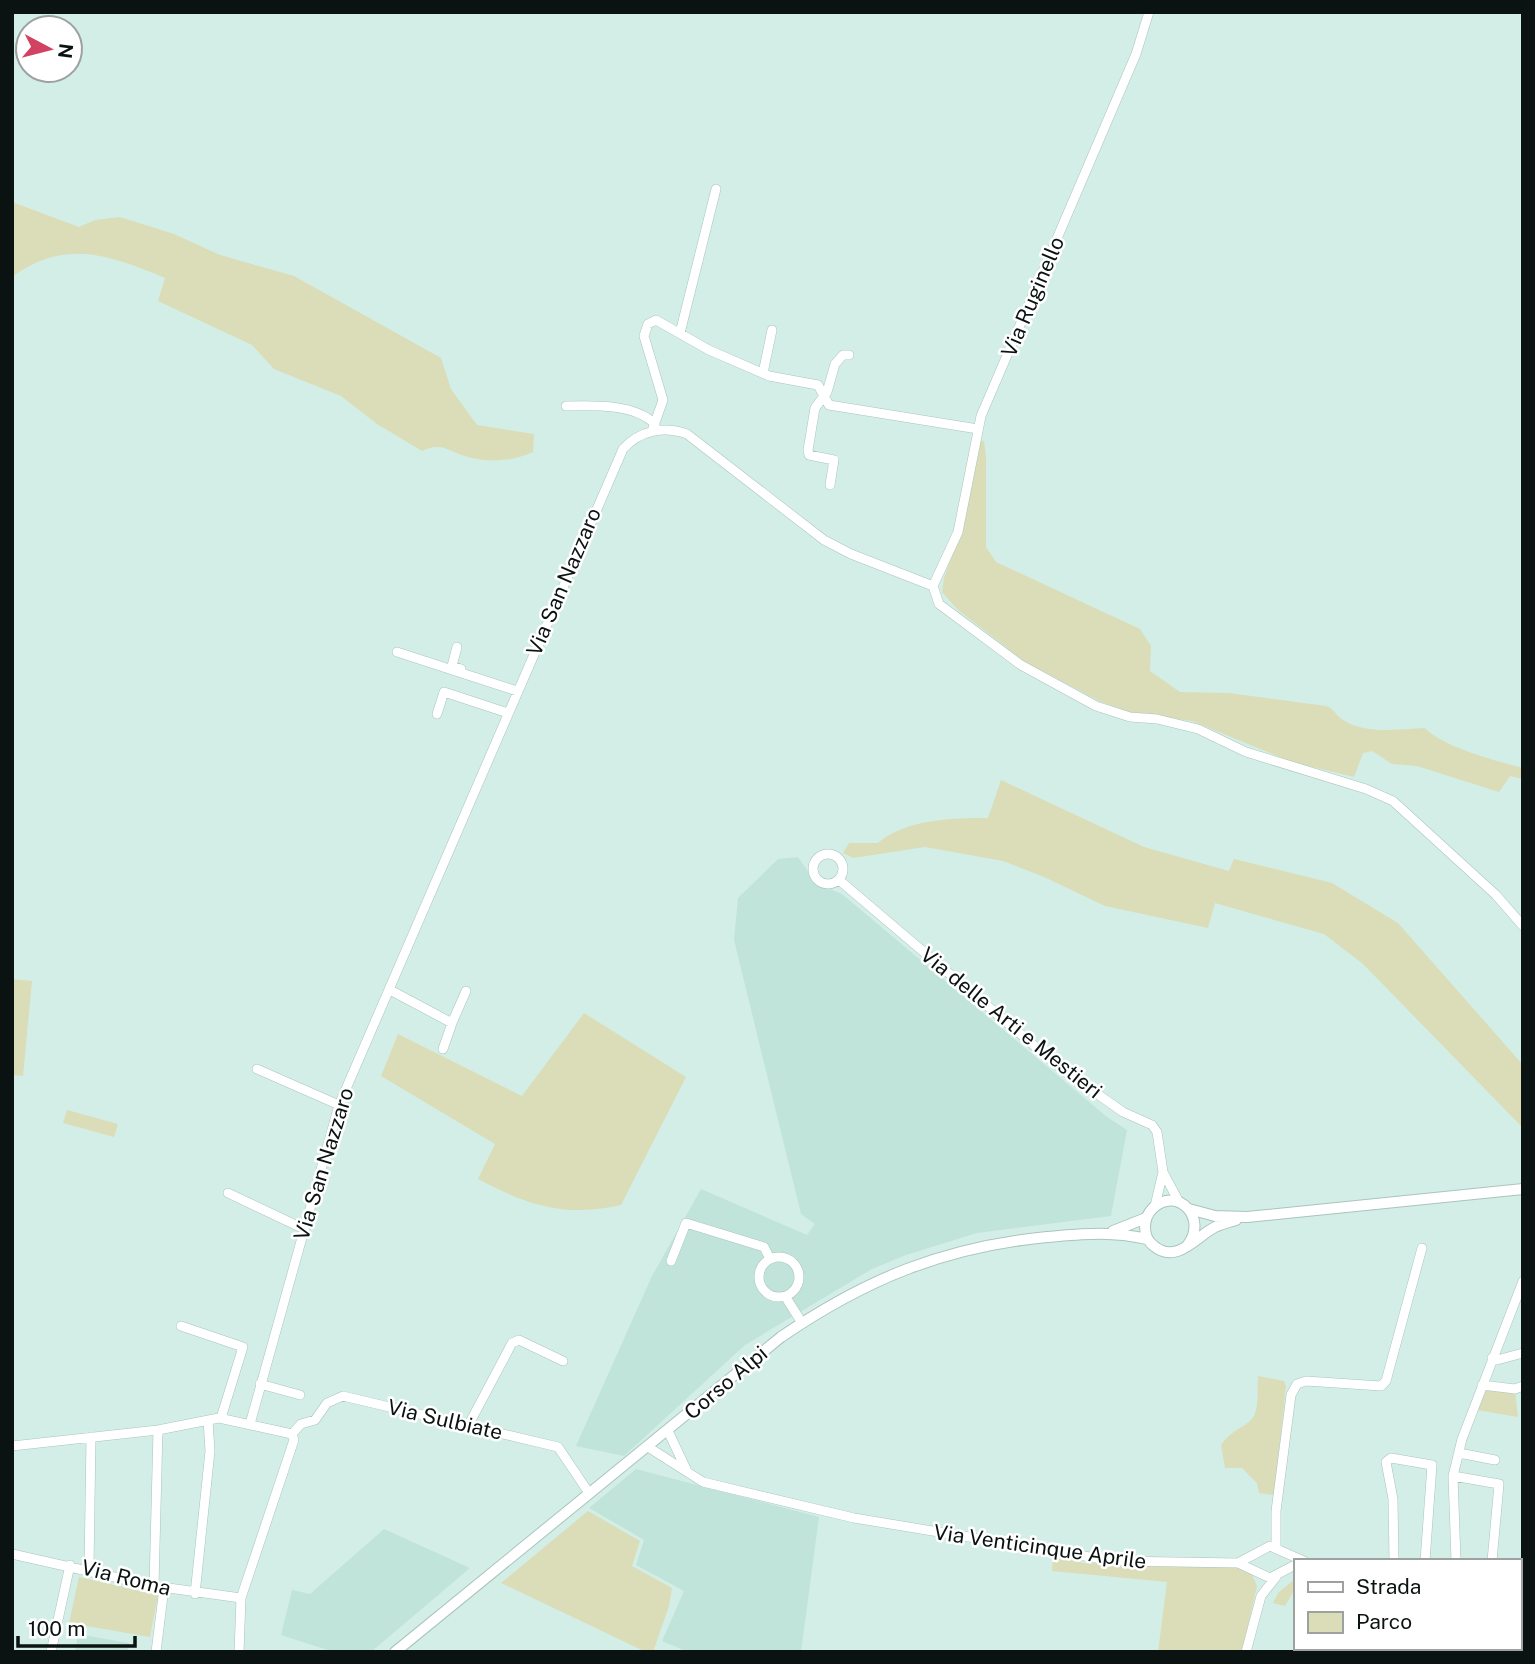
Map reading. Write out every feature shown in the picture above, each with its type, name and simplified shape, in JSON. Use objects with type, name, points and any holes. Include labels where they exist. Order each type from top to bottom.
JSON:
[{"type":"main road","points":[[1247,1217],[1216,1226],[1177,1252],[1155,1248],[1147,1239],[1146,1218],[1155,1206],[1168,1201],[1216,1216],[1247,1217],[1523,1189]]},
{"type":"main road","points":[[1187,1246],[1195,1233],[1196,1224],[1189,1209]]},
{"type":"main road","name":"Corso Alpi","points":[[395,1652],[802,1323],[865,1285],[924,1261],[1005,1242],[1113,1231],[1146,1218]]},
{"type":"main road","name":"Corso Alpi","points":[[1113,1231],[1147,1239]]},
{"type":"street","name":"Via Ruginello","points":[[933,586],[958,532],[978,429],[1136,54],[1149,12]]},
{"type":"street","points":[[680,333],[716,189]]},
{"type":"street","points":[[653,427],[663,407],[662,391],[644,329],[656,320],[709,350],[766,374],[818,386],[824,397],[834,406],[978,429]]},
{"type":"street","points":[[766,374],[772,330]]},
{"type":"street","points":[[830,485],[834,460],[809,455],[808,450],[816,408],[824,397],[835,364],[843,355],[849,355]]},
{"type":"street","points":[[566,406],[600,406],[646,415],[653,427],[687,434],[824,540],[851,554],[933,586],[939,604],[1021,665],[1080,698],[1113,712],[1198,729],[1271,761],[1366,789],[1393,801],[1496,895],[1523,926]]},
{"type":"street","name":"Via San Nazzaro","points":[[250,1424],[339,1105],[617,459],[631,440],[653,427]]},
{"type":"street","points":[[457,647],[452,666],[518,690]]},
{"type":"street","points":[[397,652],[518,690]]},
{"type":"street","points":[[437,714],[444,692],[508,713]]},
{"type":"street","name":"Via delle Arti e Mestieri","points":[[839,880],[1063,1070],[1123,1112],[1152,1125],[1157,1132],[1163,1172],[1178,1202]]},
{"type":"street","points":[[390,990],[452,1023]]},
{"type":"street","points":[[443,1049],[466,990]]},
{"type":"street","points":[[257,1069],[339,1105]]},
{"type":"street","name":"Via delle Arti e Mestieri","points":[[1155,1206],[1163,1172]]},
{"type":"street","points":[[229,1193],[303,1229]]},
{"type":"street","points":[[671,1261],[686,1223],[764,1247],[769,1259]]},
{"type":"street","points":[[1261,1596],[1286,1563],[1280,1550],[1276,1511],[1291,1395],[1297,1384],[1306,1381],[1381,1386],[1386,1381],[1422,1248]]},
{"type":"street","points":[[784,1258],[791,1261],[799,1273],[797,1287],[785,1296],[771,1296],[761,1285],[760,1270],[769,1259],[784,1258]]},
{"type":"street","points":[[1456,1559],[1453,1476],[1482,1385],[1523,1281]]},
{"type":"street","points":[[785,1296],[802,1323]]},
{"type":"street","points":[[181,1326],[243,1347],[221,1418]]},
{"type":"street","points":[[468,1426],[512,1343],[519,1340],[563,1361]]},
{"type":"street","points":[[1492,1358],[1497,1360],[1523,1353]]},
{"type":"street","points":[[260,1384],[300,1395]]},
{"type":"street","points":[[1482,1385],[1515,1389],[1523,1386]]},
{"type":"street","name":"Via Sulbiate","points":[[292,1434],[301,1424],[315,1420],[327,1403],[343,1396],[558,1447],[589,1493]]},
{"type":"street","points":[[12,1446],[158,1430],[221,1418],[292,1434],[294,1440],[241,1598],[239,1652]]},
{"type":"street","points":[[195,1594],[210,1451],[208,1420]]},
{"type":"street","points":[[156,1652],[159,1587],[158,1430]]},
{"type":"street","points":[[668,1431],[687,1471]]},
{"type":"street","points":[[89,1569],[91,1437]]},
{"type":"street","points":[[648,1447],[687,1471]]},
{"type":"street","points":[[1459,1453],[1495,1460]]},
{"type":"street","points":[[1394,1559],[1393,1499],[1386,1462],[1391,1458],[1432,1465],[1425,1559]]},
{"type":"street","name":"Via Venticinque Aprile","points":[[687,1471],[708,1483],[886,1524],[1114,1561],[1238,1563],[1259,1572]]},
{"type":"street","points":[[1453,1476],[1499,1484],[1492,1559]]},
{"type":"street","points":[[1246,1652],[1261,1596],[1255,1559],[1261,1549]]},
{"type":"street","points":[[1238,1563],[1261,1549],[1280,1550],[1300,1559]]},
{"type":"street","name":"Via Roma","points":[[12,1554],[195,1594],[241,1598]]},
{"type":"street","points":[[51,1652],[70,1565]]},
{"type":"street","points":[[1259,1572],[1267,1577],[1294,1566]]},
{"type":"street","points":[[56,1628],[69,1631]]},
{"type":"shaded area","points":[[798,857],[817,884],[842,894],[1107,1117],[1127,1130],[1111,1216],[977,1233],[906,1255],[872,1269],[745,1345],[624,1456],[576,1446],[652,1276],[701,1189],[807,1235],[815,1224],[801,1214],[734,940],[738,898],[778,859]]},
{"type":"shaded area","points":[[636,1469],[819,1517],[801,1652],[688,1652],[662,1641],[684,1591],[636,1565],[644,1540],[589,1508]]},
{"type":"shaded area","points":[[384,1529],[470,1568],[371,1652],[334,1652],[281,1635],[292,1590],[310,1594]]},
{"type":"shaded area","points":[[78,1634],[129,1643],[127,1652],[75,1652]]},
{"type":"green space","points":[[12,202],[79,227],[95,220],[120,217],[174,234],[220,255],[294,276],[441,358],[451,389],[477,425],[534,434],[533,452],[493,460],[476,459],[440,447],[422,451],[377,424],[341,396],[274,369],[252,345],[158,301],[165,278],[125,263],[88,254],[69,254],[51,257],[12,277]]},
{"type":"green space","points":[[979,440],[984,441],[986,456],[986,547],[996,562],[1140,629],[1151,646],[1150,671],[1180,692],[1229,693],[1326,706],[1343,720],[1362,728],[1425,728],[1457,747],[1523,768],[1523,779],[1510,776],[1499,792],[1417,766],[1392,764],[1372,751],[1363,753],[1354,777],[1292,762],[1192,721],[1132,713],[1099,701],[1024,661],[958,610],[942,592],[944,578],[960,533]]},
{"type":"green space","points":[[1001,780],[1144,847],[1229,871],[1234,859],[1332,883],[1398,923],[1523,1065],[1523,1128],[1363,964],[1324,934],[1215,903],[1208,928],[1105,906],[1003,861],[925,847],[853,858],[843,853],[849,843],[878,843],[889,835],[916,825],[945,820],[988,818]]},
{"type":"green space","points":[[12,979],[32,981],[23,1076],[12,1075]]},
{"type":"green space","points":[[584,1013],[686,1077],[621,1205],[582,1210],[547,1207],[513,1196],[478,1179],[495,1144],[381,1076],[398,1034],[522,1096]]},
{"type":"green space","points":[[67,1110],[118,1124],[114,1137],[63,1123]]},
{"type":"green space","points":[[1258,1376],[1284,1381],[1286,1386],[1274,1495],[1259,1493],[1257,1483],[1242,1468],[1225,1468],[1221,1445],[1254,1416]]},
{"type":"green space","points":[[1486,1387],[1515,1390],[1518,1417],[1477,1410]]},
{"type":"green space","points":[[588,1511],[640,1541],[632,1566],[672,1588],[669,1606],[653,1652],[646,1652],[501,1583]]},
{"type":"green space","points":[[1062,1557],[1084,1563],[1237,1567],[1250,1570],[1257,1586],[1242,1652],[1158,1652],[1167,1582],[1052,1571],[1053,1558]]},
{"type":"green space","points":[[79,1577],[158,1595],[150,1637],[69,1623]]},
{"type":"green space","points":[[1294,1580],[1294,1591],[1285,1606],[1273,1603],[1278,1593]]}]
